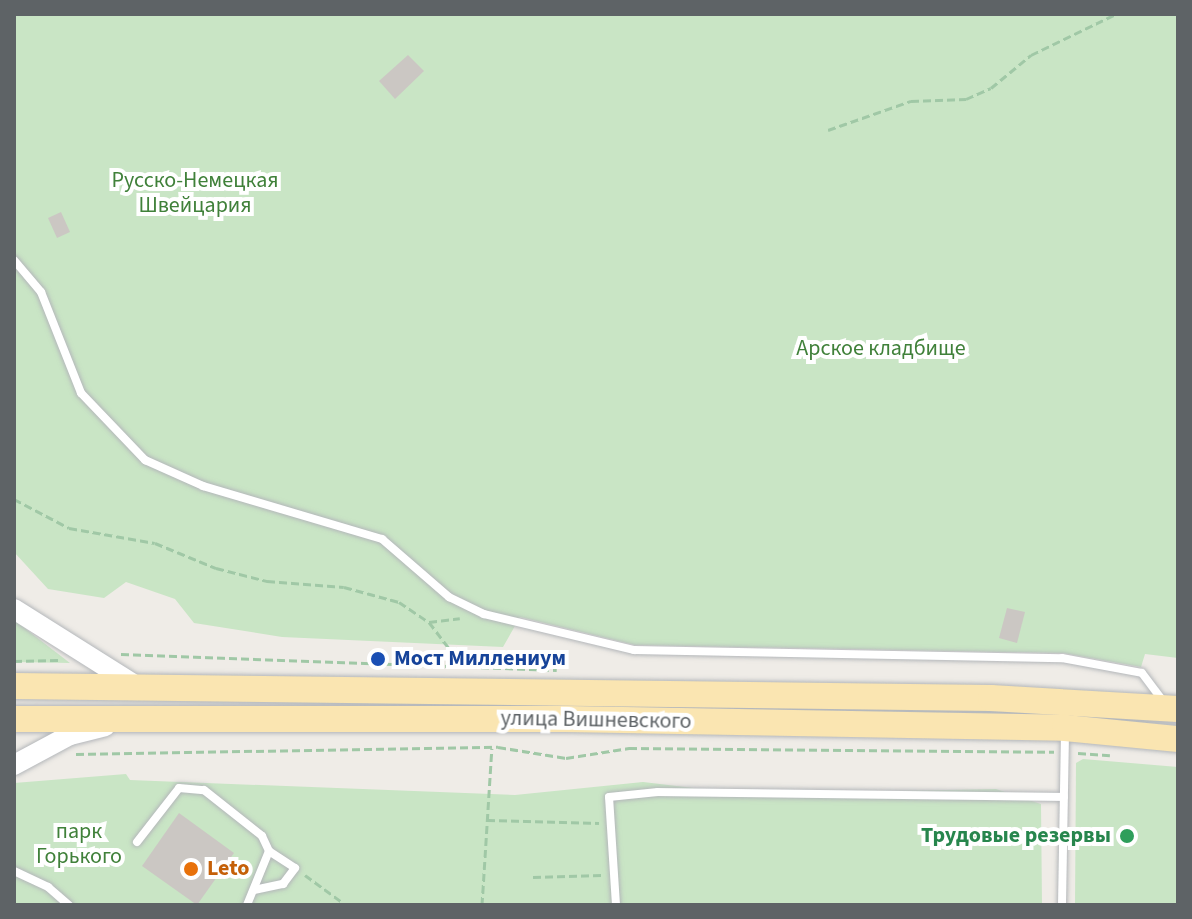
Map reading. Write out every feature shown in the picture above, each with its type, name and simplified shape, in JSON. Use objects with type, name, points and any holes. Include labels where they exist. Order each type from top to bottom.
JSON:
[{"type":"main road","name":"улица Вишневского","points":[[14,686],[991,698],[1173,708]]},
{"type":"main road","name":"улица Вишневского","points":[[14,719],[566,719],[1065,740],[1178,739]]},
{"type":"street","points":[[14,609],[53,638],[138,687]]},
{"type":"street","points":[[14,765],[70,735],[133,719]]},
{"type":"lane","points":[[14,260],[41,292],[81,393],[145,460],[203,486],[382,539],[449,597],[484,614],[634,650],[1062,658],[1142,673],[1173,708]]},
{"type":"lane","points":[[1062,905],[1065,740]]},
{"type":"lane","points":[[137,842],[179,788],[204,790],[262,836],[269,851],[295,868],[283,884],[254,890]]},
{"type":"lane","points":[[616,905],[609,797],[635,792],[1064,797]]},
{"type":"lane","points":[[247,905],[269,851]]},
{"type":"lane","points":[[14,871],[48,887],[69,905]]},
{"type":"path","points":[[828,130],[911,101],[966,99],[991,88],[1031,55],[1116,14]]},
{"type":"path","points":[[14,499],[69,528],[155,543],[216,568],[267,581],[344,587],[385,598],[429,622],[464,668]]},
{"type":"path","points":[[429,622],[484,614]]},
{"type":"path","points":[[14,661],[62,660]]},
{"type":"path","points":[[64,757],[492,748],[566,758],[629,748],[1065,740],[1121,756]]},
{"type":"path","points":[[482,905],[492,748]]},
{"type":"path","points":[[487,820],[609,823]]},
{"type":"path","points":[[295,868],[346,905]]},
{"type":"path","points":[[533,877],[614,874]]},
{"type":"green space","name":"Арское кладбище","points":[[14,14],[1178,14],[1178,658],[1145,654],[1141,667],[1063,653],[635,645],[520,617],[503,647],[282,637],[194,623],[175,599],[126,582],[104,598],[48,589],[14,552]]},
{"type":"green space","points":[[14,620],[70,663],[14,662]]},
{"type":"green space","name":"Трудовые резервы","points":[[1083,759],[1178,767],[1178,905],[1075,905],[1076,763]]},
{"type":"green space","name":"парк Горького","points":[[126,774],[130,780],[515,795],[643,782],[744,794],[996,789],[1041,804],[1042,905],[14,905],[14,783]]},
{"type":"building","points":[[408,55],[424,71],[395,99],[379,81]]},
{"type":"building","points":[[61,212],[70,232],[57,238],[48,218]]},
{"type":"building","points":[[1007,608],[1025,612],[1017,643],[999,638]]},
{"type":"building","points":[[179,813],[234,853],[197,905],[142,866]]},
{"type":"place","name":"Мост Миллениум","points":[[378,659]]},
{"type":"place","name":"Трудовые резервы","points":[[1127,836]]},
{"type":"place","name":"Leto","points":[[191,869]]},
{"type":"park label","name":"Русско-Немецкая Швейцария","points":[[195,192]]}]
